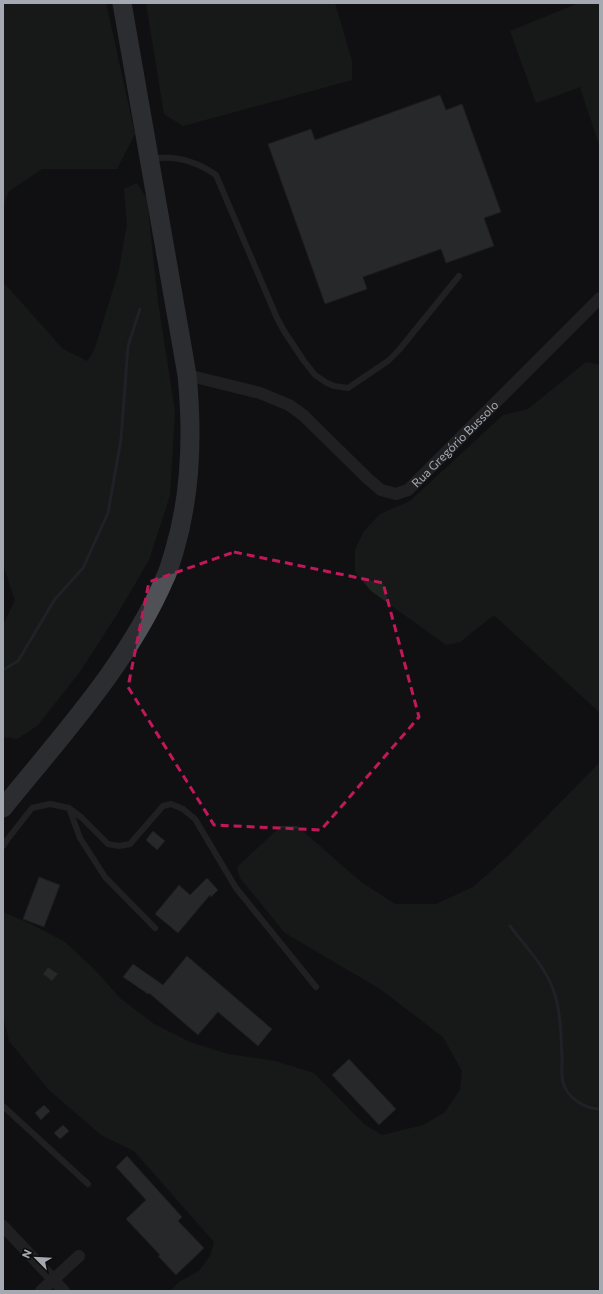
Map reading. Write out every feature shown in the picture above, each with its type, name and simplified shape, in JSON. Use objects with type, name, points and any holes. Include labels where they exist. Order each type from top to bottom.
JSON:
[{"type":"main road","points":[[3,808],[116,666],[142,625],[166,577],[179,536],[187,491],[190,452],[190,410],[187,375],[122,3]]},
{"type":"street","name":"Rua Gregório Bussolo","points":[[187,375],[260,393],[289,405],[303,415],[381,490],[396,494],[408,490],[600,298]]},
{"type":"street","points":[[3,1226],[64,1291]]},
{"type":"street","points":[[41,1291],[79,1256]]},
{"type":"lane","points":[[149,159],[168,157],[188,160],[207,168],[216,175],[280,324],[315,375],[334,386],[348,388],[388,361],[399,350],[459,276]]},
{"type":"lane","points":[[3,846],[32,808],[50,804],[69,808],[82,818],[108,844],[119,846],[130,844],[163,806],[171,804],[183,808],[195,819],[236,888],[316,987]]},
{"type":"lane","points":[[69,808],[80,838],[105,877],[155,928]]},
{"type":"lane","points":[[3,1106],[88,1184]]},
{"type":"highlighted area","points":[[234,552],[383,583],[419,717],[321,830],[214,825],[128,687],[149,582]]},
{"type":"shaded area","points":[[3,3],[106,3],[135,134],[117,169],[42,169],[9,191],[5,201],[3,214]]},
{"type":"shaded area","points":[[146,3],[335,3],[352,61],[352,80],[183,126],[164,114]]},
{"type":"shaded area","points":[[579,3],[600,3],[600,147],[580,87],[536,103],[510,31]]},
{"type":"shaded area","points":[[137,183],[147,199],[158,302],[175,412],[170,495],[149,560],[118,613],[79,673],[37,726],[17,739],[3,737],[3,625],[15,600],[3,564],[3,282],[63,349],[87,361],[94,351],[119,270],[127,224],[124,189]]},
{"type":"shaded area","points":[[586,362],[600,365],[600,713],[494,615],[460,642],[446,645],[371,591],[355,572],[355,550],[364,531],[380,514],[410,501],[503,415],[528,409]]},
{"type":"shaded area","points":[[600,762],[600,1291],[170,1291],[179,1282],[199,1271],[210,1256],[214,1242],[134,1151],[101,1135],[49,1090],[9,1041],[3,1015],[3,912],[31,924],[65,942],[94,969],[121,999],[154,1024],[190,1042],[228,1054],[275,1061],[314,1073],[365,1125],[382,1135],[423,1125],[444,1113],[460,1090],[462,1071],[443,1037],[380,989],[285,933],[240,878],[237,867],[281,826],[297,826],[361,882],[395,904],[436,904],[473,887],[508,856]]},
{"type":"building","points":[[440,95],[446,110],[462,104],[501,212],[484,218],[494,246],[446,263],[441,249],[363,277],[367,289],[325,304],[268,144],[311,129],[315,140]]},
{"type":"building","points":[[153,831],[165,841],[157,850],[146,840]]},
{"type":"building","points":[[39,877],[60,885],[44,927],[23,919]]},
{"type":"building","points":[[207,878],[218,890],[211,897],[210,895],[178,933],[155,914],[179,885],[190,895]]},
{"type":"building","points":[[187,956],[272,1029],[258,1046],[218,1012],[198,1035],[149,993],[148,994],[123,977],[133,964],[163,985]]},
{"type":"building","points":[[48,967],[58,974],[52,981],[43,974]]},
{"type":"building","points":[[349,1059],[396,1109],[379,1125],[332,1075]]},
{"type":"building","points":[[44,1105],[50,1111],[41,1120],[35,1113]]},
{"type":"building","points":[[63,1125],[69,1131],[60,1139],[54,1133]]},
{"type":"building","points":[[127,1156],[182,1217],[178,1221],[204,1248],[176,1275],[158,1256],[160,1255],[126,1219],[146,1200],[116,1167]]},
{"type":"waterway","points":[[3,670],[18,661],[55,599],[83,568],[108,513],[121,439],[128,346],[140,309]]},
{"type":"waterway","points":[[510,926],[545,972],[556,997],[559,1014],[562,1076],[565,1088],[577,1102],[588,1107],[600,1109]]}]
